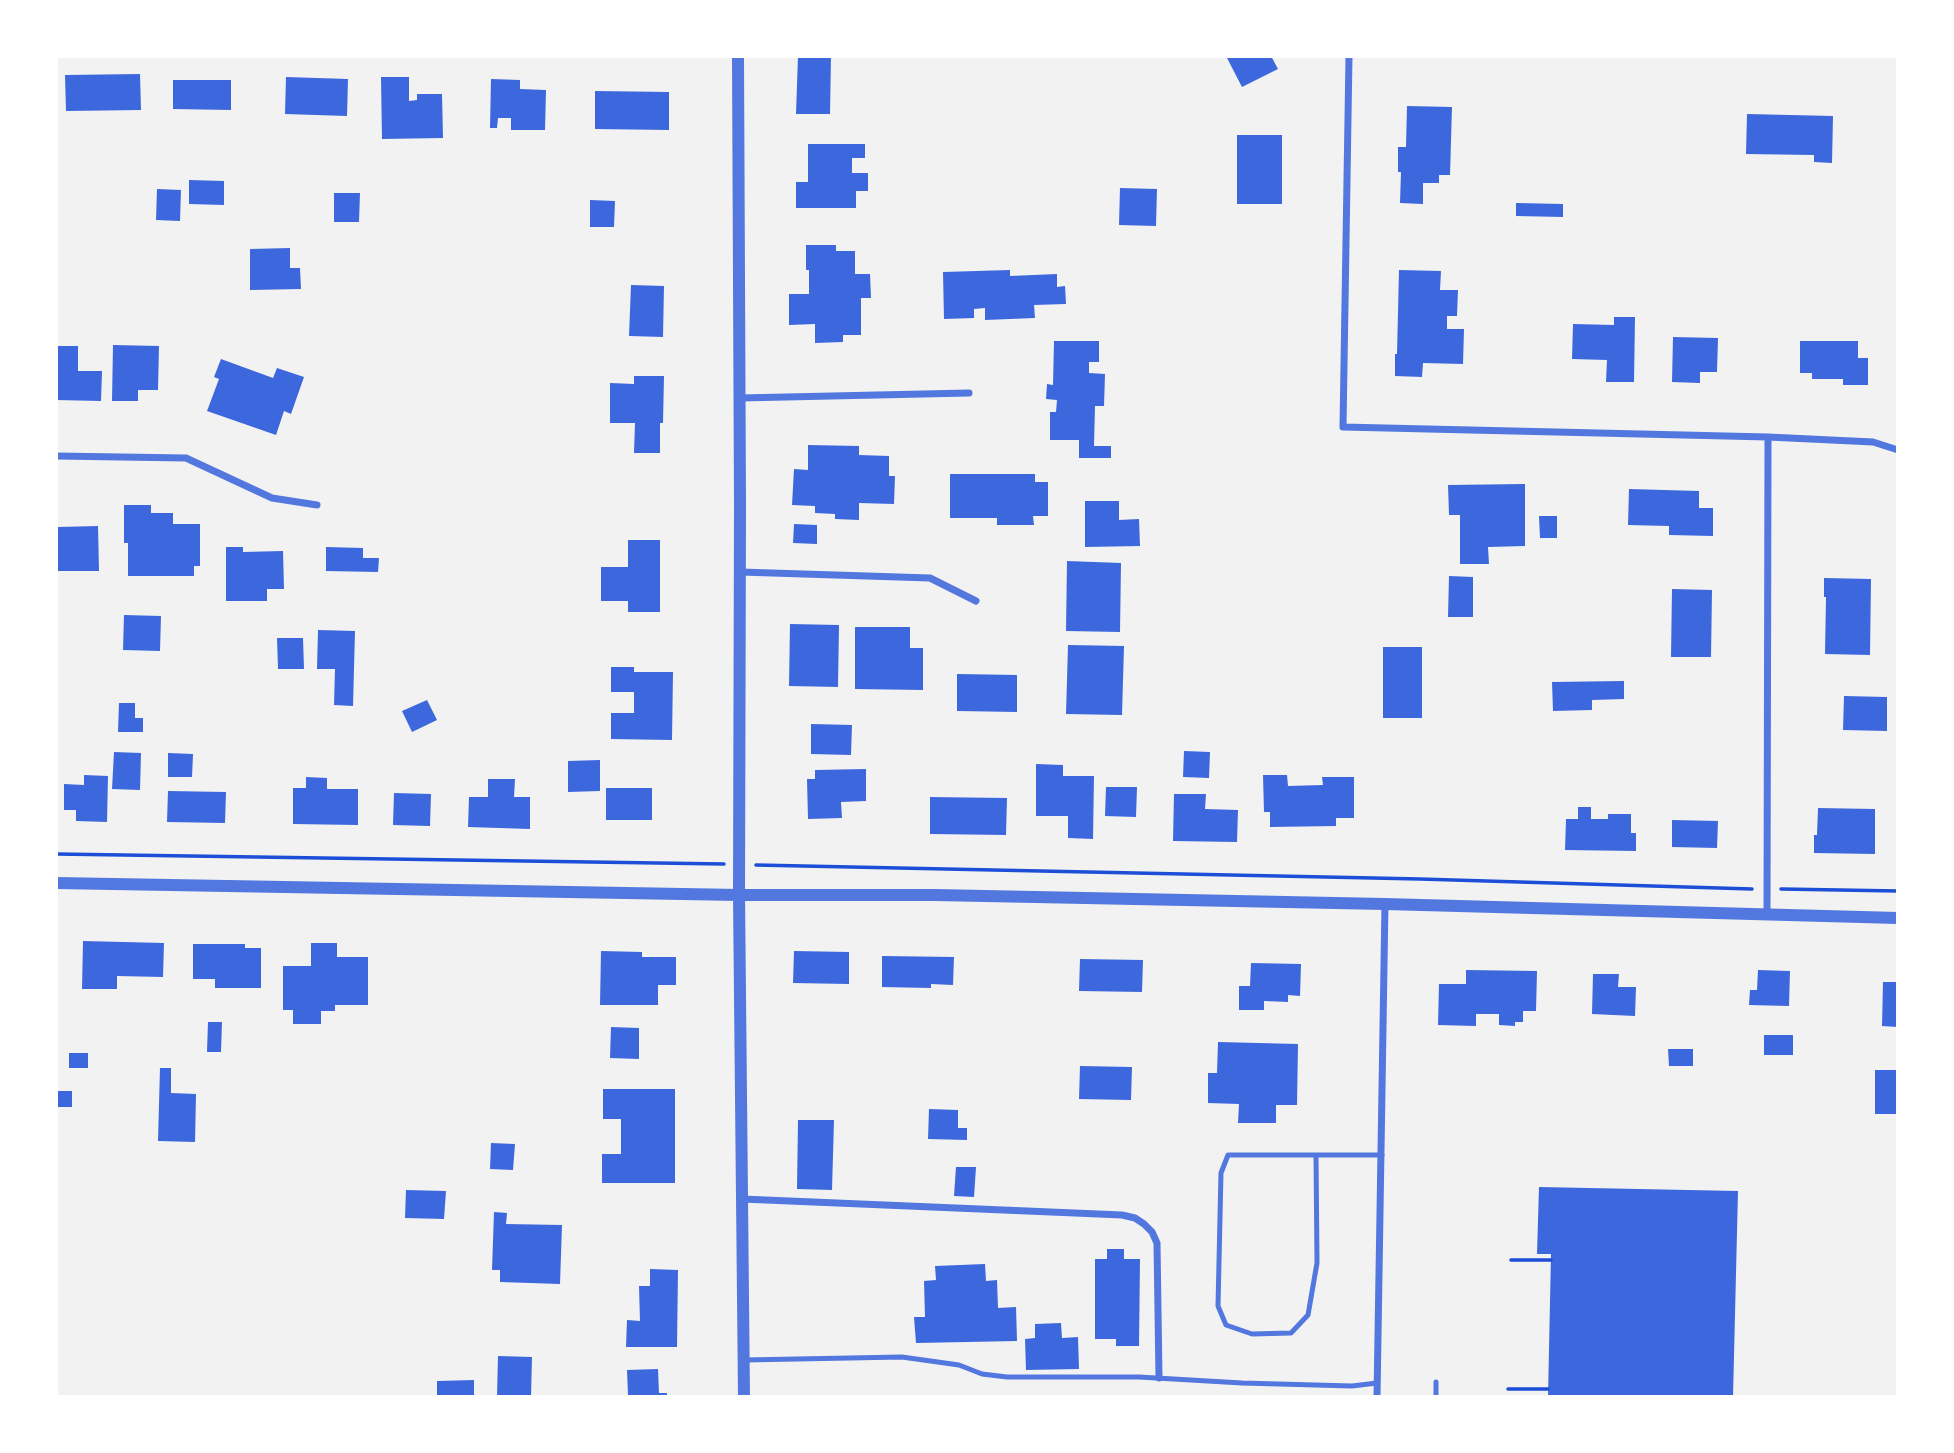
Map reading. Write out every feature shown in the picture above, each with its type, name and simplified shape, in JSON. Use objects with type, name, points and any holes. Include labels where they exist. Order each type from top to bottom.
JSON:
[{"type":"street","points":[[738,56],[739,894],[744,1397]]},
{"type":"street","points":[[1349,56],[1343,427],[1768,437],[1873,442],[1898,450]]},
{"type":"street","points":[[740,398],[969,393]]},
{"type":"street","points":[[1767,915],[1768,437]]},
{"type":"street","points":[[56,456],[186,458],[272,498],[317,505]]},
{"type":"street","points":[[740,572],[930,578],[976,601]]},
{"type":"street","points":[[56,883],[935,895],[1898,918]]},
{"type":"street","points":[[1377,1397],[1385,904]]},
{"type":"street","points":[[742,1199],[1122,1215],[1135,1218],[1152,1233],[1157,1243],[1159,1378]]},
{"type":"lane","points":[[1317,1155],[1317,1263],[1308,1315],[1291,1333],[1252,1334],[1226,1325],[1219,1306],[1222,1172],[1228,1154],[1382,1154]]},
{"type":"lane","points":[[744,1360],[902,1357],[1007,1377],[1159,1378],[1352,1386],[1377,1383]]},
{"type":"lane","points":[[1436,1382],[1436,1397]]},
{"type":"path","points":[[56,854],[739,864],[1392,878],[1716,889],[1898,891]]},
{"type":"path","points":[[1511,1260],[1551,1260]]},
{"type":"path","points":[[1508,1389],[1548,1389]]},
{"type":"building","points":[[798,56],[831,56],[830,114],[796,114]]},
{"type":"building","points":[[1226,56],[1271,56],[1278,69],[1242,87]]},
{"type":"building","points":[[140,74],[141,110],[66,111],[65,75]]},
{"type":"building","points":[[286,77],[348,79],[347,116],[285,114]]},
{"type":"building","points":[[381,77],[409,77],[409,101],[417,100],[417,94],[442,94],[443,138],[382,139]]},
{"type":"building","points":[[491,79],[520,80],[520,89],[546,90],[545,130],[511,130],[511,118],[498,118],[497,128],[490,128]]},
{"type":"building","points":[[173,80],[231,80],[231,110],[173,109]]},
{"type":"building","points":[[595,91],[669,92],[669,130],[595,129]]},
{"type":"building","points":[[1407,106],[1452,107],[1450,175],[1439,175],[1439,183],[1423,183],[1423,204],[1400,203],[1401,172],[1398,172],[1398,147],[1406,147]]},
{"type":"building","points":[[1747,114],[1833,116],[1832,163],[1814,162],[1814,155],[1746,154]]},
{"type":"building","points":[[1237,135],[1282,135],[1282,204],[1237,204]]},
{"type":"building","points":[[808,144],[865,144],[865,158],[852,158],[852,173],[868,173],[868,191],[856,191],[856,208],[796,208],[796,182],[808,182]]},
{"type":"building","points":[[189,180],[224,181],[224,205],[189,204]]},
{"type":"building","points":[[1120,188],[1157,189],[1156,226],[1119,225]]},
{"type":"building","points":[[157,189],[181,190],[180,221],[156,220]]},
{"type":"building","points":[[334,193],[360,193],[359,222],[334,222]]},
{"type":"building","points":[[590,200],[615,201],[614,227],[590,227]]},
{"type":"building","points":[[1516,203],[1563,204],[1563,217],[1516,216]]},
{"type":"building","points":[[806,245],[836,245],[836,251],[855,251],[855,274],[870,274],[871,298],[861,298],[861,335],[843,335],[843,342],[815,343],[815,324],[789,325],[789,294],[809,294]]},
{"type":"building","points":[[290,248],[290,268],[300,268],[301,289],[250,290],[250,249]]},
{"type":"building","points":[[1010,270],[1010,276],[1057,274],[1057,287],[1065,286],[1066,304],[1034,305],[1035,318],[985,320],[985,308],[974,309],[974,318],[944,319],[943,272]]},
{"type":"building","points":[[1399,270],[1441,271],[1440,290],[1458,290],[1457,316],[1447,316],[1447,329],[1464,329],[1463,364],[1423,363],[1422,377],[1395,376]]},
{"type":"building","points":[[631,285],[664,286],[663,337],[629,336]]},
{"type":"building","points":[[1614,317],[1635,317],[1634,382],[1606,382],[1607,360],[1572,359],[1573,324],[1614,325]]},
{"type":"building","points":[[1673,337],[1718,338],[1717,372],[1700,372],[1700,383],[1672,382]]},
{"type":"building","points":[[1054,341],[1099,341],[1099,362],[1089,362],[1089,373],[1105,374],[1104,406],[1095,406],[1094,446],[1111,446],[1111,458],[1079,458],[1079,440],[1050,440],[1050,412],[1056,412],[1057,400],[1046,399],[1047,384],[1053,385]]},
{"type":"building","points":[[1800,341],[1858,341],[1858,358],[1868,358],[1868,385],[1843,385],[1843,379],[1812,379],[1812,373],[1800,373]]},
{"type":"building","points":[[113,345],[159,346],[158,390],[138,390],[138,401],[112,401]]},
{"type":"building","points":[[56,346],[78,346],[78,371],[102,371],[101,401],[56,400]]},
{"type":"building","points":[[221,359],[273,378],[277,368],[304,377],[291,414],[284,411],[276,435],[207,411],[219,379],[214,377]]},
{"type":"building","points":[[634,376],[664,376],[660,453],[634,453],[635,423],[610,423],[610,383],[634,384]]},
{"type":"building","points":[[808,445],[859,446],[859,455],[889,456],[889,476],[895,476],[894,504],[859,503],[859,520],[835,519],[835,514],[815,513],[815,506],[792,505],[794,469],[808,470]]},
{"type":"building","points":[[950,474],[1035,474],[1035,482],[1048,482],[1048,516],[1033,516],[1034,525],[997,525],[997,518],[950,518]]},
{"type":"building","points":[[1525,484],[1525,546],[1488,547],[1489,564],[1460,564],[1460,515],[1449,515],[1448,485]]},
{"type":"building","points":[[1629,489],[1699,491],[1699,508],[1713,508],[1713,536],[1669,535],[1669,526],[1628,525]]},
{"type":"building","points":[[1085,501],[1119,501],[1119,520],[1139,519],[1140,546],[1085,547]]},
{"type":"building","points":[[124,505],[151,505],[151,513],[173,513],[173,524],[200,524],[200,566],[194,566],[194,576],[128,576],[128,543],[124,543]]},
{"type":"building","points":[[1539,516],[1557,516],[1557,538],[1540,538]]},
{"type":"building","points":[[794,524],[817,525],[817,544],[793,543]]},
{"type":"building","points":[[98,526],[99,571],[58,571],[58,527]]},
{"type":"building","points":[[628,540],[660,540],[660,612],[628,612],[628,601],[601,601],[601,567],[628,567]]},
{"type":"building","points":[[226,547],[243,547],[243,552],[283,551],[284,589],[267,589],[267,601],[226,601]]},
{"type":"building","points":[[326,547],[363,548],[363,558],[379,558],[378,572],[326,571]]},
{"type":"building","points":[[1067,561],[1121,563],[1120,632],[1066,631]]},
{"type":"building","points":[[1449,576],[1473,577],[1473,617],[1448,617]]},
{"type":"building","points":[[1824,578],[1871,579],[1870,655],[1825,654]]},
{"type":"building","points":[[1672,589],[1712,590],[1711,657],[1671,657]]},
{"type":"building","points":[[124,615],[161,616],[160,651],[123,650]]},
{"type":"building","points":[[790,624],[839,625],[838,687],[789,686]]},
{"type":"building","points":[[855,627],[910,627],[910,648],[923,648],[923,690],[855,689]]},
{"type":"building","points":[[318,630],[355,631],[353,706],[334,705],[335,669],[317,669]]},
{"type":"building","points":[[277,638],[303,638],[304,669],[278,669]]},
{"type":"building","points":[[1068,645],[1124,646],[1122,715],[1066,714]]},
{"type":"building","points":[[1383,647],[1422,647],[1422,718],[1383,718]]},
{"type":"building","points":[[611,667],[634,667],[634,672],[673,672],[672,740],[611,739],[611,713],[634,713],[634,692],[611,692]]},
{"type":"building","points":[[957,674],[1017,675],[1017,712],[957,711]]},
{"type":"building","points":[[1624,681],[1624,699],[1592,700],[1592,710],[1553,711],[1552,682]]},
{"type":"building","points":[[1844,696],[1887,697],[1887,731],[1843,730]]},
{"type":"building","points":[[427,700],[437,720],[412,732],[402,711]]},
{"type":"building","points":[[119,703],[135,703],[135,718],[143,718],[143,732],[118,732]]},
{"type":"building","points":[[811,724],[852,725],[851,755],[811,754]]},
{"type":"building","points":[[1184,751],[1210,752],[1209,778],[1183,777]]},
{"type":"building","points":[[114,752],[141,753],[140,790],[112,789]]},
{"type":"building","points":[[168,753],[193,754],[192,777],[168,777]]},
{"type":"building","points":[[600,760],[600,791],[568,792],[568,761]]},
{"type":"building","points":[[1036,764],[1063,765],[1063,776],[1094,776],[1093,839],[1068,838],[1068,816],[1036,816]]},
{"type":"building","points":[[866,769],[866,801],[841,802],[842,818],[808,819],[807,779],[815,779],[815,770]]},
{"type":"building","points":[[84,775],[108,776],[107,822],[76,821],[76,810],[64,810],[64,784],[84,785]]},
{"type":"building","points":[[1263,775],[1287,775],[1288,786],[1323,785],[1322,777],[1354,777],[1354,818],[1336,818],[1336,826],[1270,827],[1270,812],[1264,812]]},
{"type":"building","points":[[306,777],[327,778],[327,789],[358,789],[358,825],[293,824],[293,788],[306,788]]},
{"type":"building","points":[[488,779],[515,779],[514,797],[530,797],[530,829],[468,827],[469,797],[488,797]]},
{"type":"building","points":[[1106,787],[1137,787],[1136,817],[1105,816]]},
{"type":"building","points":[[606,788],[652,788],[652,820],[606,820]]},
{"type":"building","points":[[168,791],[226,792],[225,823],[167,822]]},
{"type":"building","points":[[394,793],[431,794],[430,826],[393,825]]},
{"type":"building","points":[[1174,794],[1206,794],[1205,809],[1238,810],[1237,842],[1173,841]]},
{"type":"building","points":[[930,797],[1007,798],[1006,835],[930,834]]},
{"type":"building","points":[[1578,807],[1591,807],[1591,819],[1608,819],[1608,814],[1631,814],[1631,833],[1636,833],[1636,851],[1565,850],[1566,819],[1578,819]]},
{"type":"building","points":[[1818,808],[1875,809],[1875,854],[1814,853]]},
{"type":"building","points":[[1672,820],[1718,821],[1717,848],[1672,847]]},
{"type":"building","points":[[83,941],[164,943],[163,977],[117,976],[117,989],[82,989]]},
{"type":"building","points":[[311,943],[337,943],[337,957],[368,957],[368,1005],[335,1005],[335,1011],[321,1011],[321,1024],[293,1024],[293,1010],[283,1010],[283,966],[311,966]]},
{"type":"building","points":[[193,944],[245,944],[245,948],[261,948],[261,988],[215,988],[215,979],[193,979]]},
{"type":"building","points":[[601,951],[642,952],[642,957],[676,957],[676,985],[658,985],[658,1005],[600,1005]]},
{"type":"building","points":[[794,951],[849,952],[849,984],[793,983]]},
{"type":"building","points":[[882,956],[954,957],[953,985],[931,984],[931,988],[882,987]]},
{"type":"building","points":[[1080,959],[1143,960],[1142,992],[1079,991]]},
{"type":"building","points":[[1251,963],[1301,964],[1300,996],[1288,995],[1288,1002],[1264,1001],[1264,1010],[1239,1010],[1239,986],[1250,986]]},
{"type":"building","points":[[1466,970],[1537,971],[1536,1011],[1523,1011],[1523,1022],[1515,1022],[1515,1026],[1499,1025],[1499,1014],[1476,1014],[1476,1026],[1438,1025],[1439,984],[1466,984]]},
{"type":"building","points":[[1758,970],[1790,971],[1789,1006],[1749,1005],[1750,990],[1757,990]]},
{"type":"building","points":[[1593,974],[1619,974],[1618,987],[1636,987],[1635,1016],[1592,1014]]},
{"type":"building","points":[[1883,982],[1898,982],[1898,1027],[1882,1026]]},
{"type":"building","points":[[208,1022],[222,1022],[221,1052],[207,1052]]},
{"type":"building","points":[[611,1027],[639,1028],[639,1059],[610,1058]]},
{"type":"building","points":[[1764,1035],[1793,1035],[1793,1055],[1764,1055]]},
{"type":"building","points":[[1218,1042],[1298,1044],[1297,1105],[1276,1105],[1276,1123],[1238,1123],[1239,1104],[1208,1103],[1208,1073],[1217,1073]]},
{"type":"building","points":[[1668,1049],[1693,1049],[1693,1066],[1669,1066]]},
{"type":"building","points":[[69,1053],[88,1053],[88,1068],[69,1068]]},
{"type":"building","points":[[1080,1066],[1132,1067],[1131,1100],[1079,1099]]},
{"type":"building","points":[[160,1068],[171,1068],[171,1093],[196,1094],[195,1142],[158,1141]]},
{"type":"building","points":[[1875,1070],[1898,1070],[1898,1114],[1875,1114]]},
{"type":"building","points":[[603,1089],[675,1089],[675,1183],[602,1183],[602,1154],[621,1154],[621,1119],[603,1119]]},
{"type":"building","points":[[56,1091],[72,1091],[72,1107],[56,1107]]},
{"type":"building","points":[[929,1109],[958,1110],[958,1128],[967,1128],[967,1140],[928,1139]]},
{"type":"building","points":[[798,1120],[834,1120],[832,1190],[797,1189]]},
{"type":"building","points":[[491,1143],[515,1144],[513,1170],[490,1169]]},
{"type":"building","points":[[956,1167],[976,1167],[974,1197],[954,1196]]},
{"type":"building","points":[[1539,1187],[1738,1191],[1733,1397],[1548,1397],[1551,1254],[1537,1254]]},
{"type":"building","points":[[406,1190],[446,1191],[444,1219],[405,1218]]},
{"type":"building","points":[[494,1212],[507,1213],[506,1224],[562,1225],[560,1284],[500,1282],[500,1270],[492,1270]]},
{"type":"building","points":[[1107,1249],[1124,1249],[1124,1259],[1140,1259],[1139,1346],[1116,1346],[1116,1339],[1095,1339],[1095,1259],[1107,1259]]},
{"type":"building","points":[[985,1264],[986,1281],[997,1280],[998,1308],[1016,1307],[1017,1341],[916,1343],[914,1317],[925,1317],[924,1281],[936,1280],[935,1266]]},
{"type":"building","points":[[650,1269],[678,1270],[677,1347],[626,1347],[627,1320],[640,1321],[639,1286],[650,1286]]},
{"type":"building","points":[[1061,1323],[1062,1338],[1078,1337],[1079,1369],[1026,1370],[1025,1339],[1035,1338],[1035,1324]]},
{"type":"building","points":[[498,1356],[532,1357],[531,1397],[497,1397]]},
{"type":"building","points":[[658,1369],[659,1393],[667,1393],[667,1397],[628,1395],[627,1370]]},
{"type":"building","points":[[474,1380],[474,1397],[437,1397],[437,1381]]}]
